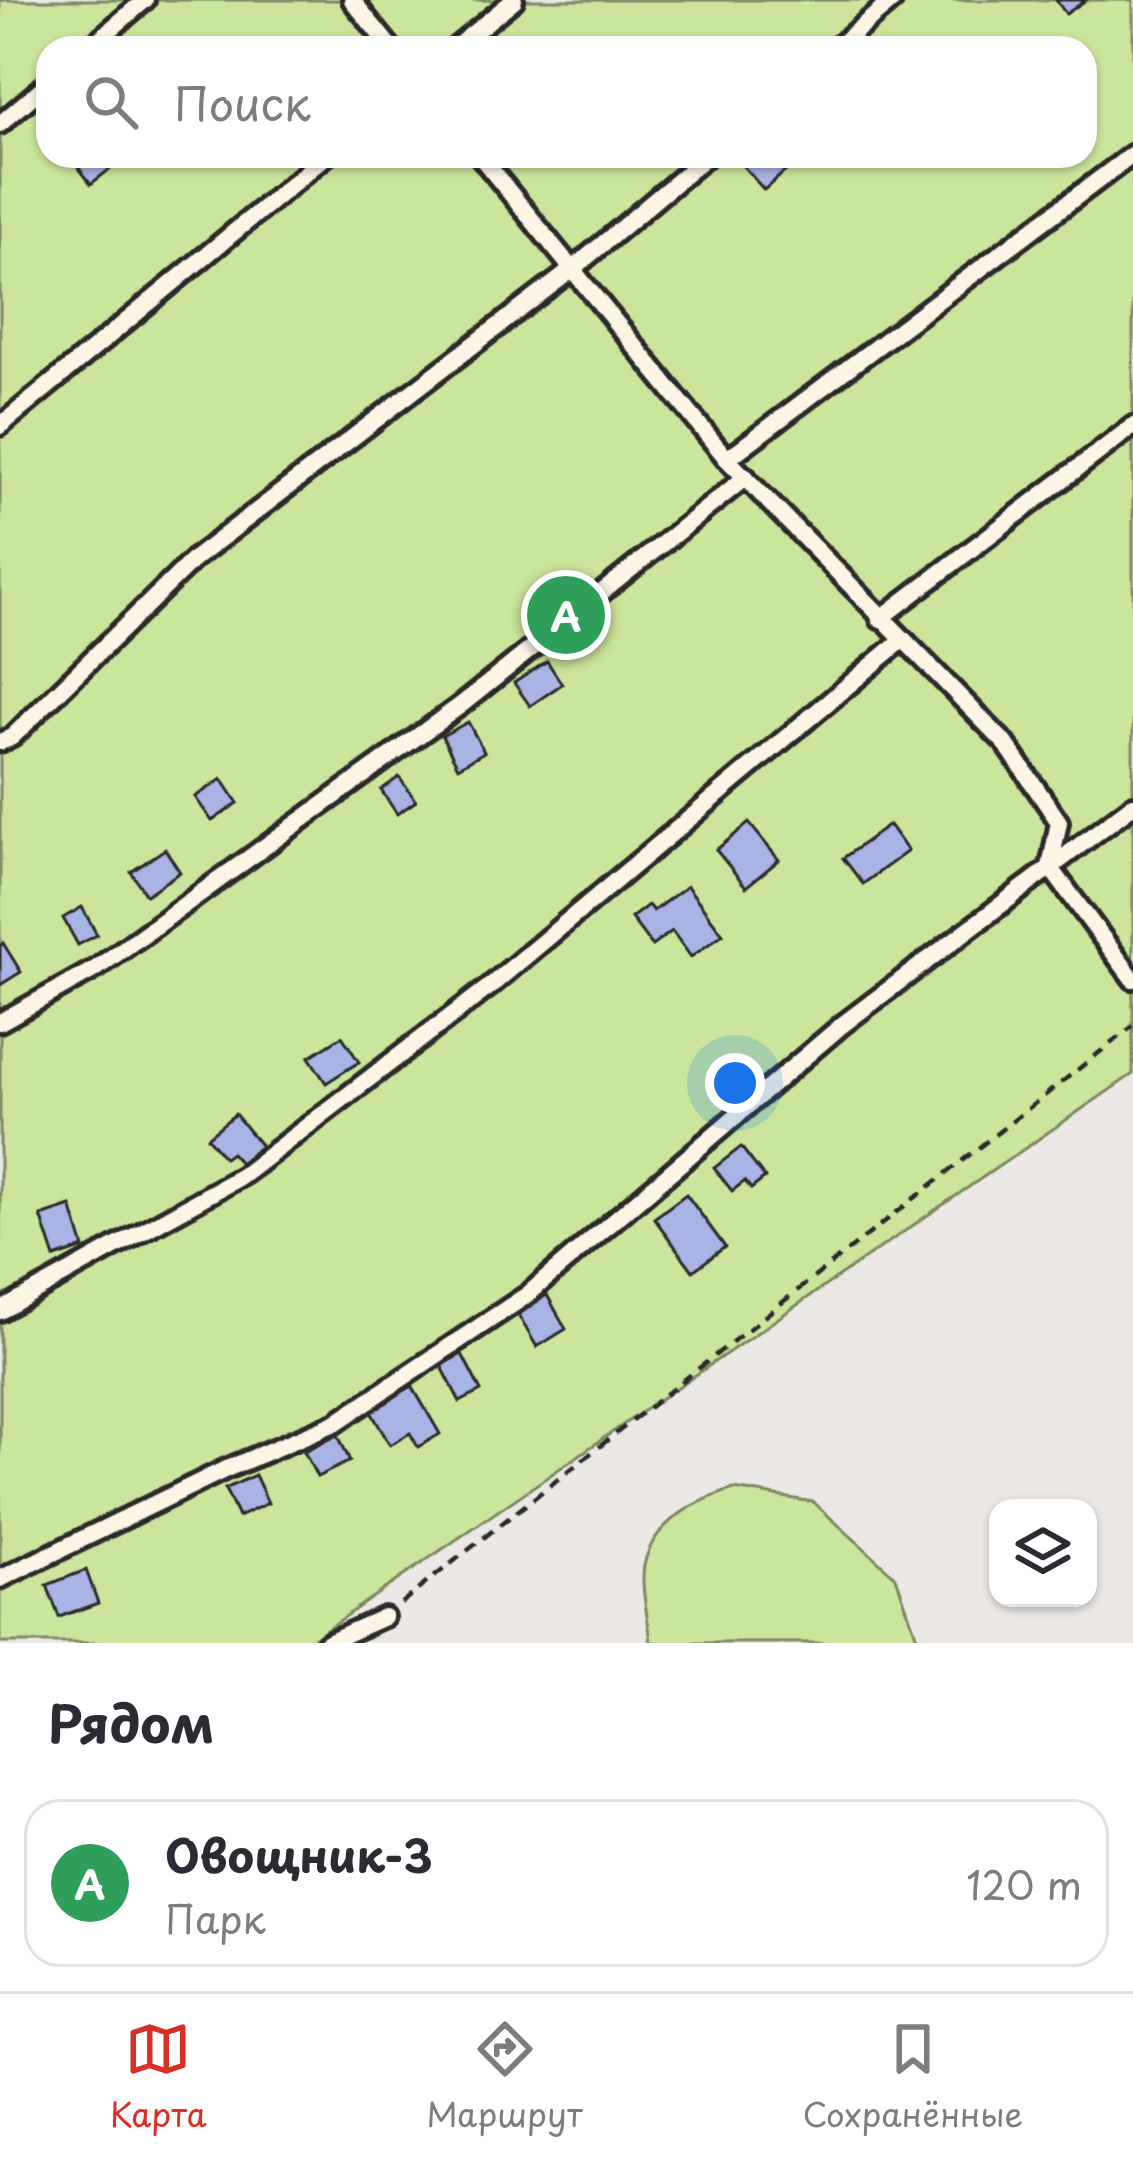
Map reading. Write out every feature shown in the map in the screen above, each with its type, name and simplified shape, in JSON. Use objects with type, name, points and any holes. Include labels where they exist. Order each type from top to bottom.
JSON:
[{"type":"lane","points":[[103,36],[145,0]]},
{"type":"lane","points":[[352,0],[381,36]]},
{"type":"lane","points":[[470,36],[514,0]]},
{"type":"lane","points":[[850,36],[893,0]]},
{"type":"lane","points":[[0,124],[36,93]]},
{"type":"lane","points":[[727,459],[1133,154]]},
{"type":"lane","points":[[0,426],[312,168]]},
{"type":"lane","points":[[490,168],[727,459],[1006,744],[1059,822],[1051,867],[1133,979]]},
{"type":"lane","points":[[0,742],[12,737],[194,559],[574,268],[693,168]]},
{"type":"lane","points":[[880,619],[1133,426]]},
{"type":"lane","points":[[0,1022],[97,968],[461,705],[746,477]]},
{"type":"lane","points":[[0,1311],[242,1176],[489,987],[901,640]]},
{"type":"lane","points":[[0,1579],[224,1470],[335,1424],[526,1295],[842,1025],[1133,805]]},
{"type":"lane","points":[[326,1643],[384,1617]]},
{"type":"path","points":[[384,1617],[1133,1026]]},
{"type":"green space","points":[[0,0],[1133,0],[1133,1074],[306,1643],[0,1643]]},
{"type":"green space","points":[[734,1489],[813,1502],[896,1577],[919,1643],[651,1643],[643,1584],[644,1566],[656,1537],[678,1516]]},
{"type":"building","points":[[1056,0],[1086,0],[1066,14]]},
{"type":"building","points":[[79,168],[111,168],[91,184]]},
{"type":"building","points":[[745,168],[789,168],[764,190]]},
{"type":"building","points":[[547,661],[562,684],[530,706],[514,683]]},
{"type":"building","points":[[468,722],[484,752],[458,767],[442,736]]},
{"type":"building","points":[[399,777],[416,801],[397,814],[381,790]]},
{"type":"building","points":[[222,779],[238,803],[212,821],[195,797]]},
{"type":"building","points":[[749,823],[779,860],[746,887],[716,850]]},
{"type":"building","points":[[889,825],[908,851],[863,884],[843,858]]},
{"type":"building","points":[[165,849],[180,872],[146,895],[131,872]]},
{"type":"building","points":[[687,886],[723,934],[691,957],[672,931],[652,946],[631,918],[648,905],[653,911]]},
{"type":"building","points":[[82,907],[97,935],[78,945],[63,918]]},
{"type":"building","points":[[3,943],[21,972],[0,985],[0,946]]},
{"type":"building","points":[[342,1036],[359,1062],[326,1083],[309,1057]]},
{"type":"building","points":[[235,1114],[261,1146],[240,1163],[231,1153],[224,1158],[207,1137]]},
{"type":"building","points":[[741,1147],[765,1178],[751,1189],[745,1181],[732,1191],[714,1168]]},
{"type":"building","points":[[686,1194],[725,1247],[693,1271],[654,1218]]},
{"type":"building","points":[[71,1206],[84,1248],[55,1258],[41,1216]]},
{"type":"building","points":[[547,1295],[566,1329],[537,1347],[517,1313]]},
{"type":"building","points":[[462,1354],[481,1391],[460,1402],[441,1365]]},
{"type":"building","points":[[412,1386],[440,1434],[418,1447],[410,1433],[390,1445],[370,1410]]},
{"type":"building","points":[[338,1435],[350,1461],[317,1477],[304,1452]]},
{"type":"building","points":[[255,1475],[268,1503],[238,1517],[225,1489]]},
{"type":"building","points":[[86,1570],[98,1603],[59,1617],[47,1585]]},
{"type":"place","name":"Овощник-3","points":[[566,615]]}]
